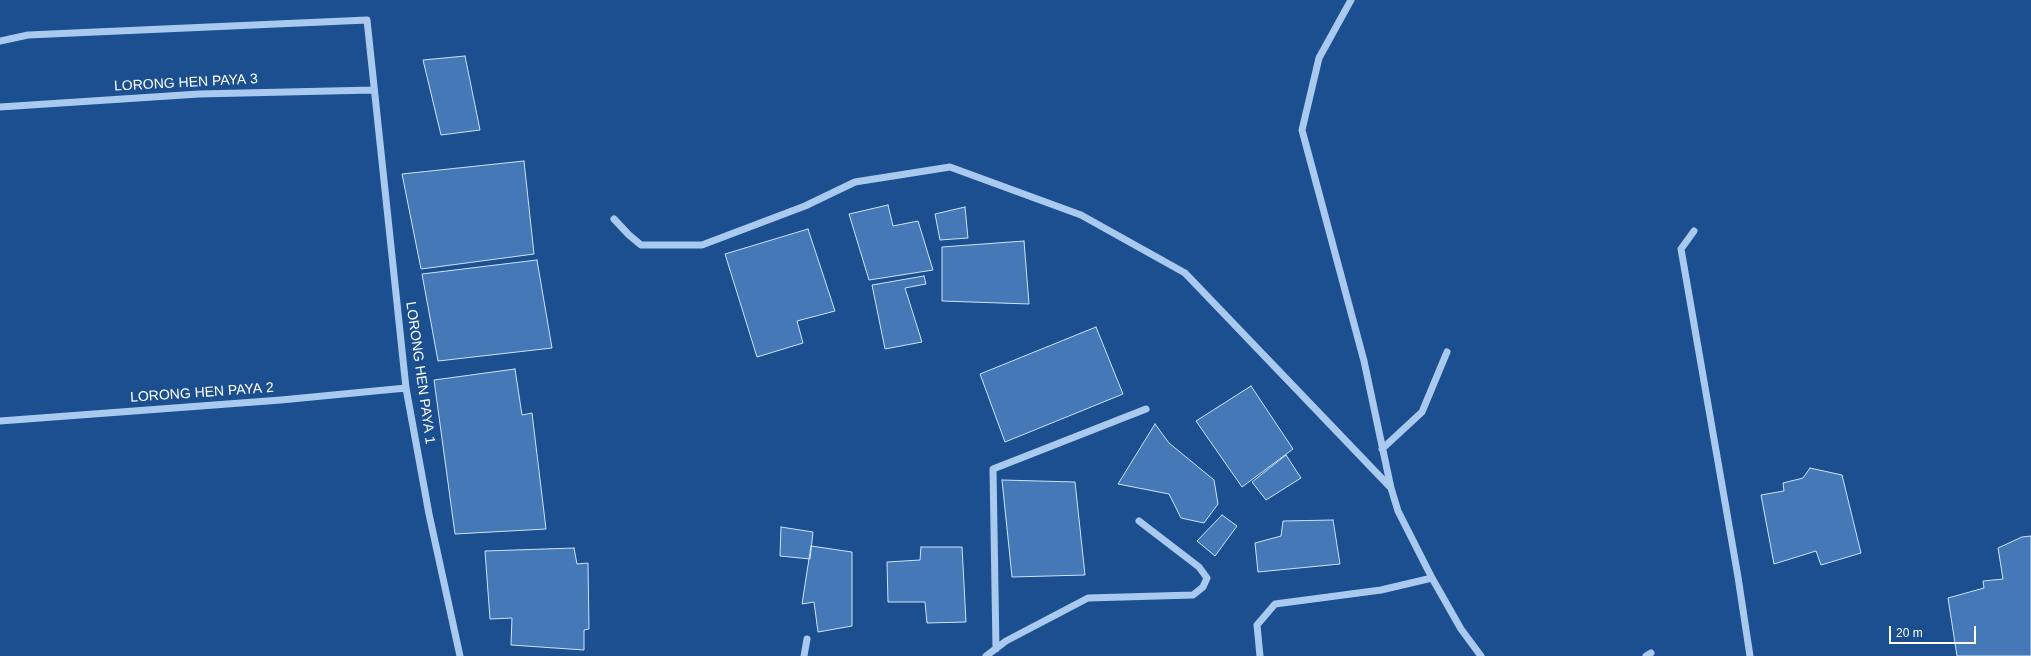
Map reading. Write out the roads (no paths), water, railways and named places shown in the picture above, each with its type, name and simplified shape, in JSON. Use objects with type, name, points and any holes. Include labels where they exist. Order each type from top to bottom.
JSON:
[{"type":"street","points":[[1351,0],[1319,58],[1302,130],[1364,361],[1382,449],[1398,511],[1432,578],[1461,629],[1481,656]]},
{"type":"street","name":"LORONG HEN PAYA 1","points":[[0,41],[28,35],[367,20],[406,388],[429,514],[460,656]]},
{"type":"street","name":"LORONG HEN PAYA 3","points":[[0,107],[199,94],[374,90]]},
{"type":"street","points":[[614,219],[640,245],[702,244],[805,206],[855,182],[950,168],[1081,215],[1185,274],[1392,488]]},
{"type":"street","points":[[1694,231],[1681,249],[1738,577],[1750,656]]},
{"type":"street","points":[[1382,449],[1422,412],[1447,352]]},
{"type":"street","name":"LORONG HEN PAYA 2","points":[[0,421],[266,402],[406,388]]},
{"type":"street","points":[[996,649],[993,469],[1146,409]]},
{"type":"street","points":[[986,656],[1006,641],[1088,598],[1193,595],[1203,587],[1207,578],[1199,567],[1139,521]]},
{"type":"street","points":[[1260,656],[1257,625],[1275,604],[1381,590],[1432,578]]},
{"type":"street","points":[[804,656],[807,639]]}]
